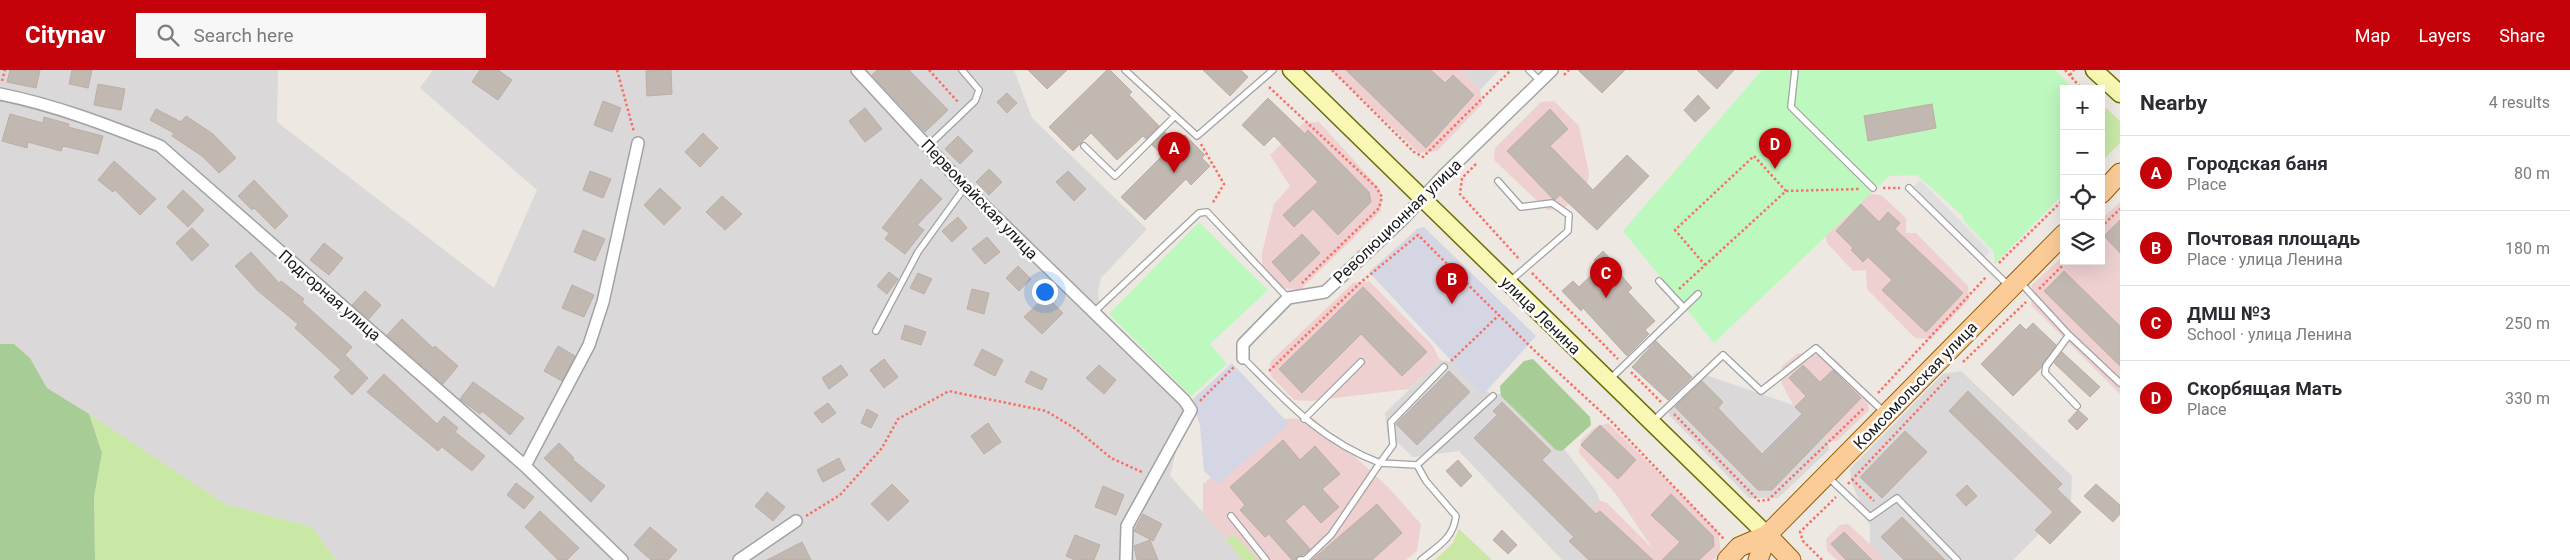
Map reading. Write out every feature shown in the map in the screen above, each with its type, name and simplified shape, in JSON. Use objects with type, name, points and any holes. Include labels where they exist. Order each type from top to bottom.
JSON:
[{"type":"main road","name":"улица Ленина","points":[[1291,70],[1403,177],[1422,199],[1791,560]]},
{"type":"main road","points":[[2097,77],[2120,80]]},
{"type":"main road","points":[[2097,77],[2120,94]]},
{"type":"main road","points":[[2105,190],[2120,173]]},
{"type":"main road","name":"Комсомольская улица","points":[[1767,535],[2060,238]]},
{"type":"main road","points":[[1727,551],[1767,535]]},
{"type":"main road","points":[[1758,560],[1767,535]]},
{"type":"street","name":"Первомайская улица","points":[[857,70],[965,187],[1184,400],[1191,410]]},
{"type":"street","name":"Революционная улица","points":[[1288,298],[1325,292],[1552,70]]},
{"type":"street","name":"Подгорная улица","points":[[0,94],[27,99],[95,120],[160,146],[525,466],[622,560]]},
{"type":"street","points":[[525,466],[589,345],[603,302],[638,143]]},
{"type":"street","points":[[1243,358],[1243,344],[1288,298]]},
{"type":"street","points":[[1126,560],[1127,526],[1191,410]]},
{"type":"street","points":[[739,560],[796,522]]},
{"type":"lane","points":[[928,146],[975,101],[979,90],[962,70]]},
{"type":"lane","points":[[1125,70],[1174,117],[1197,136],[1263,81],[1273,70]]},
{"type":"lane","points":[[1529,70],[1541,82]]},
{"type":"lane","points":[[1795,70],[1791,107],[1874,188]]},
{"type":"lane","points":[[1084,146],[1115,176],[1174,117]]},
{"type":"lane","points":[[1498,182],[1521,207],[1552,203],[1569,215],[1568,231],[1508,283]]},
{"type":"lane","points":[[876,330],[918,252],[965,187]]},
{"type":"lane","points":[[1909,188],[1992,270],[2032,296],[2069,335],[2120,383]]},
{"type":"lane","points":[[1094,312],[1199,213],[1207,212],[1288,298]]},
{"type":"lane","points":[[1660,281],[1684,308]]},
{"type":"lane","points":[[1609,380],[1698,294]]},
{"type":"lane","points":[[2069,335],[2046,366],[2046,373],[2077,406]]},
{"type":"lane","points":[[1652,422],[1723,355],[1761,391],[1816,348],[1886,414]]},
{"type":"lane","points":[[1243,358],[1304,419],[1352,452],[1380,463],[1417,466],[1493,396]]},
{"type":"lane","points":[[1304,419],[1362,362]]},
{"type":"lane","points":[[1300,560],[1305,560],[1332,535],[1393,445],[1391,422],[1444,367]]},
{"type":"lane","points":[[1417,466],[1426,481],[1456,516],[1454,528],[1449,537],[1421,560]]},
{"type":"lane","points":[[1827,476],[1870,517],[1897,498],[1957,560]]},
{"type":"lane","points":[[1231,516],[1266,560]]},
{"type":"path","points":[[617,70],[638,143]]},
{"type":"path","points":[[929,70],[965,110]]},
{"type":"path","points":[[1332,70],[1414,152],[1422,157],[1511,70]]},
{"type":"path","points":[[2065,70],[2079,85]]},
{"type":"path","points":[[2070,75],[2074,70]]},
{"type":"path","points":[[1263,81],[1376,186],[1382,197],[1379,208],[1288,298]]},
{"type":"path","points":[[1197,136],[1224,184],[1207,212]]},
{"type":"path","points":[[1705,265],[1675,230],[1754,156],[1786,191]]},
{"type":"path","points":[[1673,296],[1786,191],[1909,188]]},
{"type":"path","points":[[1460,194],[1526,267],[1759,501],[1768,500],[1871,401],[1992,270],[2060,203]]},
{"type":"path","points":[[2105,223],[2120,209]]},
{"type":"path","points":[[1262,377],[1360,283],[1418,236],[1610,420],[1727,551]]},
{"type":"path","points":[[1957,368],[2063,265]]},
{"type":"path","points":[[1444,367],[1499,315]]},
{"type":"path","points":[[1191,410],[1243,358]]},
{"type":"path","points":[[1822,560],[1803,541],[1800,532],[1950,375]]},
{"type":"path","points":[[796,522],[840,495],[882,448],[898,419],[949,391],[1046,411],[1076,429],[1111,458],[1154,478]]},
{"type":"shaded area","points":[[0,70],[278,70],[277,122],[494,288],[537,190],[420,88],[433,70],[1014,70],[1032,118],[1147,229],[1101,278],[1098,292],[1102,324],[1186,410],[1170,476],[1246,560],[336,560],[312,527],[225,504],[47,388],[30,358],[14,344],[0,344]]},
{"type":"shaded area","points":[[1331,70],[1460,70],[1480,90],[1482,104],[1437,151],[1419,153]]},
{"type":"shaded area","points":[[1460,70],[1499,70],[1480,90]]},
{"type":"shaded area","points":[[1554,101],[1579,126],[1589,173],[1587,187],[1563,209],[1547,210],[1494,160],[1495,148],[1541,102]]},
{"type":"shaded area","points":[[1319,122],[1380,189],[1381,211],[1300,290],[1282,288],[1262,265],[1262,253],[1274,204],[1290,186],[1270,155],[1303,123]]},
{"type":"shaded area","points":[[1920,180],[1990,251],[1983,259],[1912,188]]},
{"type":"shaded area","points":[[1861,193],[1881,195],[1906,218],[1906,233],[1916,233],[1968,286],[1969,300],[1931,339],[1915,338],[1867,289],[1866,270],[1853,271],[1827,243],[1824,227]]},
{"type":"shaded area","points":[[2120,202],[2120,394],[2031,305],[2032,285],[2060,259],[2060,265],[2105,265],[2105,216]]},
{"type":"shaded area","points":[[1424,227],[1536,336],[1483,395],[1369,272],[1417,229]]},
{"type":"shaded area","points":[[1369,281],[1432,345],[1440,360],[1409,389],[1310,401],[1294,400],[1271,376],[1270,362],[1353,283]]},
{"type":"shaded area","points":[[1809,353],[1835,359],[1867,393],[1869,410],[1837,441],[1828,441],[1793,405],[1781,382],[1782,366],[1797,354]]},
{"type":"shaded area","points":[[1440,360],[1458,363],[1490,394],[1507,394],[1562,446],[1596,491],[1600,501],[1594,505],[1633,560],[1562,560],[1459,451],[1413,457],[1387,433],[1385,413]]},
{"type":"shaded area","points":[[1232,363],[1289,424],[1218,484],[1204,471],[1200,426],[1192,400]]},
{"type":"shaded area","points":[[1961,371],[2072,476],[2071,502],[2013,560],[1885,560],[1870,544],[1870,526],[1852,484],[1850,469],[1943,374]]},
{"type":"shaded area","points":[[1697,372],[1793,405],[1828,441],[1829,450],[1778,498],[1749,498],[1669,415],[1669,399]]},
{"type":"shaded area","points":[[1313,418],[1389,488],[1421,524],[1417,551],[1406,560],[1246,560],[1203,513],[1203,484],[1280,419]]},
{"type":"shaded area","points":[[1608,423],[1718,531],[1721,552],[1713,560],[1633,560],[1596,514],[1594,505],[1600,501],[1607,503],[1653,549],[1615,493],[1579,453],[1581,440],[1594,428]]},
{"type":"shaded area","points":[[1848,524],[1885,560],[1837,560],[1827,551],[1826,539],[1840,525]]},
{"type":"green space","points":[[1762,70],[2056,70],[2069,85],[2060,85],[2060,197],[1995,264],[1993,251],[1964,221],[1963,216],[1917,175],[1889,176],[1714,343],[1623,231]]},
{"type":"green space","points":[[2105,109],[2120,121],[2120,143],[2105,158],[2105,130]]},
{"type":"green space","points":[[1199,222],[1268,290],[1210,344],[1227,364],[1191,396],[1109,314]]},
{"type":"green space","points":[[0,344],[14,344],[30,358],[47,388],[89,414],[102,453],[94,497],[95,560],[0,560]]},
{"type":"green space","points":[[1533,359],[1590,417],[1591,425],[1562,451],[1556,450],[1501,396],[1500,386],[1524,361]]},
{"type":"green space","points":[[89,414],[225,504],[312,527],[336,560],[95,560],[94,497],[102,453]]},
{"type":"green space","points":[[1459,529],[1492,560],[1435,560],[1453,543]]},
{"type":"green space","points":[[1233,534],[1258,560],[1243,560],[1226,541]]},
{"type":"building","points":[[10,70],[40,70],[36,88],[7,82]]},
{"type":"building","points":[[72,70],[92,70],[88,88],[69,84]]},
{"type":"building","points":[[480,70],[498,70],[512,80],[498,100],[472,82]]},
{"type":"building","points":[[671,70],[672,94],[647,96],[646,71]]},
{"type":"building","points":[[877,70],[909,70],[948,110],[925,132],[872,75]]},
{"type":"building","points":[[1028,70],[1067,70],[1047,89]]},
{"type":"building","points":[[1107,70],[1110,70],[1132,92],[1129,95],[1159,126],[1146,139],[1143,136],[1117,160],[1091,133],[1073,151],[1049,127]]},
{"type":"building","points":[[1203,70],[1241,70],[1248,77],[1230,96]]},
{"type":"building","points":[[1346,70],[1431,70],[1445,83],[1453,75],[1474,95],[1426,148]]},
{"type":"building","points":[[1578,70],[1625,70],[1602,93]]},
{"type":"building","points":[[1697,70],[1734,70],[1717,89]]},
{"type":"building","points":[[98,84],[125,89],[121,110],[94,105]]},
{"type":"building","points":[[1007,93],[1017,103],[1007,113],[997,102]]},
{"type":"building","points":[[1698,95],[1710,108],[1695,122],[1684,110]]},
{"type":"building","points":[[1268,98],[1305,134],[1308,130],[1369,192],[1371,202],[1338,235],[1313,209],[1294,227],[1283,215],[1318,182],[1274,136],[1264,146],[1242,125]]},
{"type":"building","points":[[603,101],[621,108],[612,132],[594,125]]},
{"type":"building","points":[[1932,104],[1936,128],[1868,141],[1864,116]]},
{"type":"building","points":[[865,108],[882,129],[865,142],[849,121]]},
{"type":"building","points":[[156,109],[181,122],[186,116],[213,134],[236,158],[219,173],[202,156],[172,136],[174,133],[150,120]]},
{"type":"building","points":[[1550,109],[1568,129],[1550,146],[1593,190],[1627,155],[1649,176],[1597,230],[1560,195],[1555,200],[1553,199],[1507,151]]},
{"type":"building","points":[[10,114],[43,123],[44,117],[69,124],[68,127],[103,136],[98,154],[63,146],[61,151],[28,142],[27,148],[2,141]]},
{"type":"building","points":[[1165,132],[1169,137],[1174,132],[1181,139],[1185,135],[1205,155],[1202,158],[1210,166],[1191,185],[1186,179],[1145,220],[1121,197],[1163,155],[1152,145]]},
{"type":"building","points":[[703,133],[718,148],[700,167],[685,152]]},
{"type":"building","points":[[958,136],[973,151],[960,164],[945,149]]},
{"type":"building","points":[[114,161],[156,199],[140,215],[115,190],[113,192],[98,180]]},
{"type":"building","points":[[989,169],[1002,182],[989,195],[976,182]]},
{"type":"building","points":[[590,171],[611,179],[603,198],[583,190]]},
{"type":"building","points":[[1068,171],[1086,189],[1074,201],[1056,182]]},
{"type":"building","points":[[921,179],[942,199],[917,225],[924,230],[905,254],[885,239],[889,233],[882,228]]},
{"type":"building","points":[[254,180],[288,216],[275,229],[254,208],[252,210],[238,196]]},
{"type":"building","points":[[660,188],[681,208],[664,225],[644,205]]},
{"type":"building","points":[[183,190],[204,210],[188,227],[167,207]]},
{"type":"building","points":[[722,196],[742,214],[725,230],[706,212]]},
{"type":"building","points":[[1861,204],[1879,222],[1888,212],[1900,223],[1895,229],[1963,293],[1926,332],[1882,290],[1892,280],[1868,257],[1863,262],[1851,250],[1853,248],[1836,231]]},
{"type":"building","points":[[958,217],[967,228],[952,242],[942,231]]},
{"type":"building","points":[[2120,220],[2120,253],[2105,237]]},
{"type":"building","points":[[192,228],[209,245],[192,261],[176,243]]},
{"type":"building","points":[[583,230],[605,239],[595,261],[574,252]]},
{"type":"building","points":[[1302,234],[1320,253],[1290,282],[1272,262]]},
{"type":"building","points":[[987,237],[1000,252],[985,264],[972,249]]},
{"type":"building","points":[[324,243],[343,258],[329,275],[310,260]]},
{"type":"building","points":[[1603,251],[1622,272],[1620,274],[1632,288],[1628,292],[1655,321],[1645,330],[1649,334],[1627,356],[1583,308],[1581,311],[1562,291],[1573,281],[1579,287],[1600,267],[1594,260]]},
{"type":"building","points":[[251,252],[279,283],[281,281],[304,299],[302,302],[352,347],[345,355],[368,378],[352,395],[334,377],[341,370],[295,328],[298,324],[257,290],[235,266]]},
{"type":"building","points":[[1018,266],[1031,279],[1019,291],[1006,278]]},
{"type":"building","points":[[2064,271],[2120,326],[2120,366],[2044,291]]},
{"type":"building","points":[[889,272],[898,279],[887,294],[877,286]]},
{"type":"building","points":[[918,273],[932,279],[924,294],[910,288]]},
{"type":"building","points":[[572,285],[594,295],[584,317],[562,308]]},
{"type":"building","points":[[1363,287],[1427,352],[1402,376],[1361,334],[1302,393],[1279,369]]},
{"type":"building","points":[[972,289],[989,293],[984,314],[967,309]]},
{"type":"building","points":[[365,291],[381,305],[369,319],[352,305]]},
{"type":"building","points":[[1046,296],[1063,313],[1042,334],[1024,317]]},
{"type":"building","points":[[402,319],[433,348],[435,346],[458,366],[443,384],[387,335]]},
{"type":"building","points":[[2033,323],[2056,345],[2041,368],[2013,396],[1981,364],[2020,324],[2026,330]]},
{"type":"building","points":[[905,325],[926,332],[921,345],[901,339]]},
{"type":"building","points":[[1656,341],[1692,377],[1668,400],[1632,367]]},
{"type":"building","points":[[558,346],[575,356],[562,381],[544,371]]},
{"type":"building","points":[[982,349],[1003,360],[995,376],[974,365]]},
{"type":"building","points":[[2062,352],[2100,387],[2090,397],[2054,363]]},
{"type":"building","points":[[884,359],[898,377],[884,388],[870,370]]},
{"type":"building","points":[[841,365],[848,375],[829,389],[822,378]]},
{"type":"building","points":[[1099,365],[1116,380],[1104,394],[1086,378]]},
{"type":"building","points":[[1803,365],[1820,382],[1833,370],[1861,398],[1772,490],[1758,490],[1675,407],[1702,381],[1723,402],[1718,408],[1762,454],[1802,414],[1795,407],[1806,396],[1789,378]]},
{"type":"building","points":[[1031,371],[1047,379],[1042,390],[1025,382]]},
{"type":"building","points":[[1449,371],[1470,392],[1417,445],[1396,424]]},
{"type":"building","points":[[384,374],[437,424],[444,416],[458,428],[455,432],[485,456],[472,471],[442,447],[438,451],[367,392]]},
{"type":"building","points":[[473,382],[524,418],[510,435],[482,411],[480,414],[460,399]]},
{"type":"building","points":[[1968,391],[2062,484],[2057,489],[2081,512],[2050,544],[2035,530],[2053,512],[1949,411]]},
{"type":"building","points":[[1502,402],[1551,451],[1542,460],[1596,514],[1600,511],[1653,560],[1589,560],[1569,541],[1574,537],[1474,438],[1497,415],[1493,411]]},
{"type":"building","points":[[828,403],[836,413],[822,423],[814,413]]},
{"type":"building","points":[[867,409],[878,415],[871,428],[861,423]]},
{"type":"building","points":[[2078,410],[2088,419],[2077,430],[2068,421]]},
{"type":"building","points":[[988,423],[1001,442],[984,454],[971,436]]},
{"type":"building","points":[[1600,425],[1636,460],[1618,479],[1581,445]]},
{"type":"building","points":[[1905,431],[1927,452],[1882,498],[1860,477]]},
{"type":"building","points":[[1283,440],[1300,460],[1315,446],[1340,474],[1322,489],[1339,507],[1321,523],[1304,504],[1285,521],[1310,549],[1303,555],[1297,556],[1295,560],[1292,560],[1269,534],[1265,537],[1240,510],[1245,505],[1230,487]]},
{"type":"building","points":[[559,443],[574,458],[572,459],[605,486],[591,502],[544,458]]},
{"type":"building","points":[[839,458],[845,470],[823,482],[817,470]]},
{"type":"building","points":[[1458,460],[1472,476],[1461,487],[1446,471]]},
{"type":"building","points":[[516,483],[534,497],[524,509],[507,495]]},
{"type":"building","points":[[892,484],[909,501],[888,521],[871,504]]},
{"type":"building","points":[[2096,484],[2120,505],[2120,514],[2113,522],[2084,496]]},
{"type":"building","points":[[1967,485],[1977,496],[1966,506],[1956,495]]},
{"type":"building","points":[[1103,486],[1124,495],[1116,515],[1095,507]]},
{"type":"building","points":[[767,492],[785,507],[773,521],[755,506]]},
{"type":"building","points":[[1671,494],[1713,536],[1714,546],[1699,560],[1662,560],[1680,542],[1651,515]]},
{"type":"building","points":[[1377,504],[1402,533],[1372,560],[1312,560]]},
{"type":"building","points":[[540,511],[579,548],[567,560],[558,560],[525,527]]},
{"type":"building","points":[[1143,514],[1162,524],[1153,541],[1134,531]]},
{"type":"building","points":[[1902,517],[1945,560],[1904,560],[1881,537]]},
{"type":"building","points":[[650,527],[677,550],[668,560],[651,560],[634,545]]},
{"type":"building","points":[[1502,530],[1517,545],[1508,554],[1493,540]]},
{"type":"building","points":[[1844,532],[1872,560],[1846,560],[1831,544]]},
{"type":"building","points":[[1075,535],[1100,545],[1094,560],[1075,560],[1066,556]]},
{"type":"building","points":[[1150,540],[1158,560],[1137,560],[1134,546]]},
{"type":"building","points":[[802,542],[811,560],[767,560]]},
{"type":"place","name":"Скорбящая Мать","points":[[1775,169]]},
{"type":"place","name":"Городская баня","points":[[1174,173]]},
{"type":"place","name":"ДМШ №3","points":[[1606,298]]},
{"type":"place","name":"Почтовая площадь","points":[[1452,304]]}]
